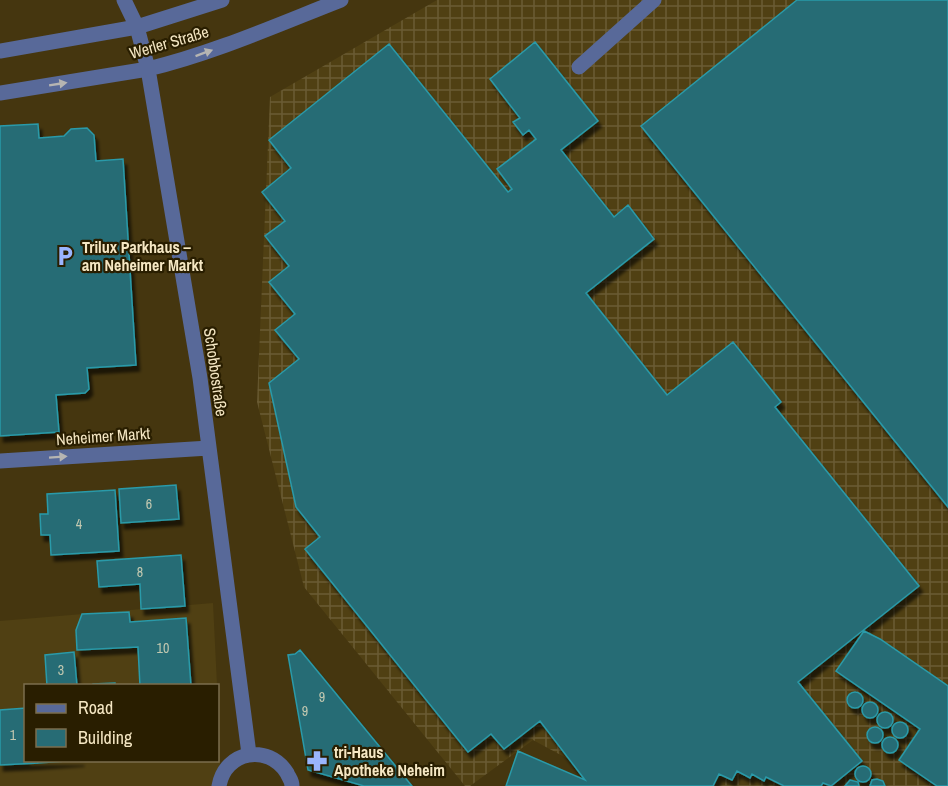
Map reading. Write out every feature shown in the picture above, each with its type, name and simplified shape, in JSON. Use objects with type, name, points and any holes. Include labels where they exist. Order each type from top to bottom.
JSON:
[{"type":"street","name":"Schobbostraße","points":[[124,0],[138,27],[148,69],[200,378],[249,754]]},
{"type":"street","name":"Werler Straße","points":[[0,51],[138,27],[222,0]]},
{"type":"street","name":"Werler Straße","points":[[0,93],[148,69],[200,55],[341,0]]},
{"type":"street","points":[[579,67],[654,0]]},
{"type":"street","name":"Neheimer Markt","points":[[0,461],[208,448]]},
{"type":"street","points":[[219,786],[221,777],[230,764],[249,754],[265,755],[280,763],[292,782],[292,786]]},
{"type":"shaded area","points":[[437,0],[948,0],[948,786],[618,786],[533,740],[470,786],[465,786],[304,587],[257,402],[270,97]]},
{"type":"shaded area","points":[[213,603],[217,684],[24,684],[24,762],[219,762],[219,729],[221,786],[0,786],[0,621]]},
{"type":"building","points":[[797,0],[948,0],[948,507],[641,126]]},
{"type":"building","points":[[535,42],[598,121],[561,150],[614,217],[628,205],[654,239],[586,293],[667,395],[733,342],[781,402],[775,407],[919,586],[798,682],[862,761],[831,786],[823,783],[821,786],[784,786],[766,777],[764,781],[752,774],[750,778],[737,771],[732,780],[719,774],[713,786],[506,786],[518,751],[585,780],[540,721],[504,749],[491,734],[468,752],[305,549],[320,537],[296,507],[269,383],[299,359],[275,330],[295,314],[269,282],[289,266],[265,236],[285,221],[262,192],[291,168],[269,140],[389,44],[508,192],[512,189],[497,169],[536,139],[529,130],[523,135],[513,122],[520,118],[490,79]]},
{"type":"building","name":"Trilux Parkhaus – am Neheimer Markt","points":[[38,124],[39,138],[64,136],[71,129],[87,128],[94,135],[96,161],[123,159],[136,365],[87,368],[89,389],[85,393],[56,395],[59,432],[0,436],[0,126]]},
{"type":"building","points":[[176,485],[179,519],[121,523],[119,489]]},
{"type":"building","points":[[115,490],[119,551],[51,555],[50,535],[41,535],[40,514],[48,514],[47,494]]},
{"type":"building","points":[[181,555],[185,606],[141,609],[140,584],[99,587],[97,561]]},
{"type":"building","points":[[129,612],[130,622],[186,618],[191,684],[140,684],[138,647],[77,650],[76,630],[82,614]]},
{"type":"building","points":[[864,631],[880,639],[948,686],[948,786],[937,786],[899,760],[920,729],[836,671]]},
{"type":"building","points":[[300,650],[412,786],[364,786],[308,770],[288,655]]},
{"type":"building","points":[[74,652],[77,684],[47,684],[45,655]]},
{"type":"building","points":[[855,692],[863,700],[855,708],[847,700]]},
{"type":"building","points":[[870,702],[878,710],[870,718],[862,710]]},
{"type":"building","points":[[24,708],[24,762],[38,763],[0,765],[0,710]]},
{"type":"building","points":[[885,712],[893,720],[885,728],[877,720]]},
{"type":"building","points":[[900,722],[908,730],[900,738],[892,730]]},
{"type":"building","points":[[875,727],[883,735],[875,743],[867,735]]},
{"type":"building","points":[[890,737],[898,745],[890,753],[882,745]]},
{"type":"building","points":[[863,766],[871,774],[863,782],[855,774]]},
{"type":"building","points":[[850,780],[858,782],[859,786],[845,786]]},
{"type":"building","points":[[872,780],[883,781],[885,786],[870,786]]},
{"type":"place","name":"Trilux Parkhaus – am Neheimer Markt","points":[[65,256]]},
{"type":"place","name":"tri-Haus Apotheke Neheim","points":[[317,761]]}]
